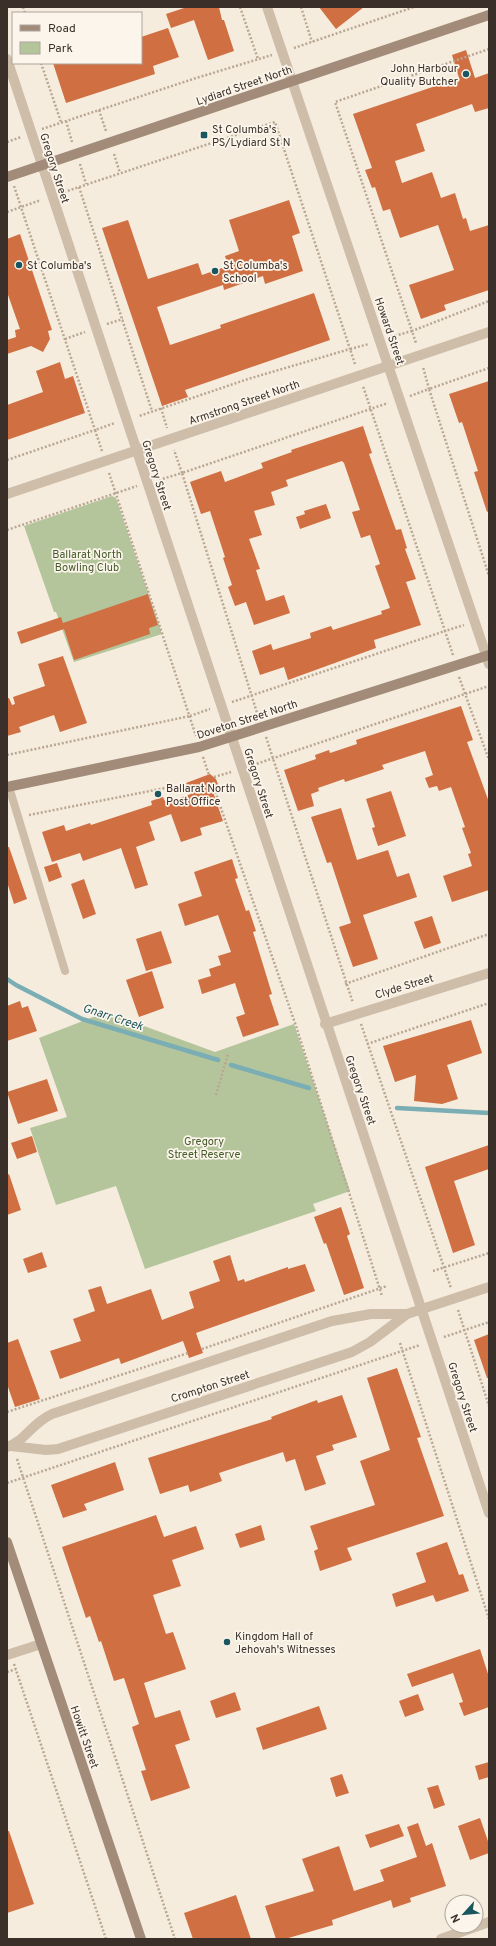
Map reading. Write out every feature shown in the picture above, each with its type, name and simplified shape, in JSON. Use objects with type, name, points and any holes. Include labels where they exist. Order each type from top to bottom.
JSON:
[{"type":"main road","name":"Lydiard Street North","points":[[7,177],[489,15]]},
{"type":"main road","name":"Doveton Street North","points":[[8,787],[186,751],[456,665],[488,658]]},
{"type":"main road","name":"Howitt Street","points":[[7,1542],[141,1939]]},
{"type":"street","name":"Howard Street","points":[[267,7],[488,658]]},
{"type":"street","name":"Gregory Street","points":[[7,59],[41,166],[489,1514]]},
{"type":"street","name":"Armstrong Street North","points":[[7,494],[489,332]]},
{"type":"street","name":"Clyde Street","points":[[326,1024],[357,1013],[489,973]]},
{"type":"street","name":"Crompton Street","points":[[11,1449],[36,1423],[52,1414],[302,1331],[359,1315],[408,1314],[489,1287]]},
{"type":"street","name":"Crompton Street","points":[[11,1449],[58,1449],[352,1352],[370,1342],[408,1314]]},
{"type":"street","points":[[9,1655],[41,1644]]},
{"type":"street","points":[[441,1939],[489,1922]]},
{"type":"lane","points":[[8,787],[65,971]]},
{"type":"path","points":[[41,64],[61,122],[258,59],[240,7]]},
{"type":"path","points":[[301,7],[312,42],[414,7]]},
{"type":"path","points":[[489,49],[334,102],[412,331],[489,301]]},
{"type":"path","points":[[7,460],[248,379],[350,349],[275,122],[79,187],[152,411]]},
{"type":"path","points":[[7,212],[21,207],[190,716],[7,755]]},
{"type":"path","points":[[489,368],[429,389],[489,576]]},
{"type":"path","points":[[161,408],[252,696],[475,622]]},
{"type":"path","points":[[7,530],[371,408],[465,694],[489,760]]},
{"type":"path","points":[[489,686],[274,758],[345,984],[357,1013],[444,1268],[489,1406]]},
{"type":"path","points":[[18,817],[187,785]]},
{"type":"path","points":[[214,788],[296,1026],[382,1296]]},
{"type":"path","points":[[345,984],[489,934]]},
{"type":"path","points":[[367,1044],[489,1002]]},
{"type":"path","points":[[216,1095],[228,1054]]},
{"type":"path","points":[[433,1271],[489,1253]]},
{"type":"path","points":[[202,1348],[387,1286]]},
{"type":"path","points":[[7,1482],[23,1478],[489,1322]]},
{"type":"path","points":[[400,1343],[489,1619]]},
{"type":"path","points":[[7,1412],[188,1353]]},
{"type":"path","points":[[11,1449],[23,1478],[175,1939]]},
{"type":"path","points":[[9,1655],[16,1669],[106,1939]]},
{"type":"path","points":[[7,1672],[16,1669]]},
{"type":"green space","name":"Ballarat North Bowling Club","points":[[112,496],[116,498],[162,634],[74,662],[56,612],[54,612],[24,526]]},
{"type":"green space","name":"Gregory Street Reserve","points":[[106,1012],[215,1052],[294,1024],[350,1191],[313,1204],[316,1211],[145,1269],[116,1186],[56,1205],[30,1128],[67,1117],[39,1038]]},
{"type":"building","points":[[187,7],[219,7],[222,20],[224,20],[234,51],[208,60],[194,20],[171,28],[166,14]]},
{"type":"building","points":[[319,7],[364,7],[336,29]]},
{"type":"building","points":[[168,28],[179,57],[153,66],[155,74],[66,103],[53,64],[142,64],[142,37]]},
{"type":"building","points":[[466,50],[475,78],[489,73],[489,108],[475,112],[472,104],[416,124],[425,151],[395,161],[402,183],[432,172],[441,198],[455,193],[463,219],[466,218],[470,231],[489,225],[489,290],[444,305],[446,310],[421,319],[409,285],[454,270],[438,225],[400,238],[390,209],[383,211],[375,187],[372,188],[365,170],[372,168],[353,114],[459,78],[452,55]]},
{"type":"building","points":[[289,200],[300,233],[292,236],[303,271],[265,284],[263,276],[224,290],[223,285],[157,307],[170,345],[221,328],[220,325],[314,293],[330,340],[185,390],[188,397],[162,406],[102,228],[128,220],[148,279],[198,263],[202,275],[228,266],[225,256],[239,251],[229,220]]},
{"type":"building","name":"St Columba's","points":[[20,234],[52,330],[48,331],[50,339],[43,352],[31,346],[7,354],[7,340],[16,337],[15,330],[20,329],[7,292],[7,239]]},
{"type":"building","points":[[60,362],[65,379],[73,376],[85,413],[7,440],[7,405],[43,392],[36,371]]},
{"type":"building","points":[[489,381],[489,511],[487,512],[474,472],[478,471],[462,422],[459,423],[449,394]]},
{"type":"building","points":[[363,426],[372,453],[369,454],[396,530],[401,529],[407,548],[405,549],[416,579],[406,582],[421,625],[374,640],[376,648],[288,680],[284,667],[260,675],[252,651],[271,644],[273,650],[311,638],[310,633],[331,626],[333,630],[382,614],[381,611],[390,608],[375,566],[380,564],[370,535],[361,538],[352,512],[360,510],[344,463],[342,461],[286,480],[288,486],[271,492],[275,505],[254,511],[262,535],[249,539],[260,569],[256,570],[266,601],[284,595],[290,613],[254,625],[246,602],[235,606],[228,587],[232,585],[223,558],[225,557],[210,511],[201,514],[190,482],[221,471],[225,482],[263,468],[261,463],[292,452],[291,450]]},
{"type":"building","points":[[326,504],[331,518],[300,529],[296,517],[305,514],[304,511]]},
{"type":"building","name":"Ballarat North Bowling Club","points":[[148,594],[158,625],[149,628],[150,634],[74,660],[64,629],[21,644],[17,632],[61,617],[63,623]]},
{"type":"building","points":[[63,656],[87,723],[60,732],[54,715],[19,727],[21,732],[7,736],[7,698],[9,698],[12,705],[15,704],[13,697],[45,686],[38,664]]},
{"type":"building","points":[[461,706],[473,740],[467,742],[489,802],[489,890],[452,902],[443,876],[472,866],[468,854],[471,853],[462,828],[465,827],[451,787],[439,791],[437,786],[429,788],[425,778],[433,775],[425,751],[382,765],[384,769],[345,782],[344,779],[318,788],[319,791],[311,794],[314,806],[298,811],[284,770],[316,759],[315,755],[329,750],[330,753],[357,744],[356,740]]},
{"type":"building","points":[[210,774],[216,779],[219,787],[212,789],[223,821],[200,828],[202,835],[181,842],[171,814],[149,822],[155,840],[136,847],[148,885],[135,889],[121,848],[83,861],[80,853],[52,862],[42,832],[64,825],[66,831],[90,823],[91,825],[152,805],[151,801],[163,797],[166,803],[191,794],[186,783]]},
{"type":"building","points":[[391,791],[406,836],[378,846],[372,828],[375,827],[366,799]]},
{"type":"building","points":[[341,808],[357,860],[388,850],[397,877],[409,873],[417,897],[363,915],[378,959],[353,967],[339,927],[351,923],[331,862],[327,863],[311,817]]},
{"type":"building","points":[[7,847],[9,847],[27,899],[14,904],[7,882]]},
{"type":"building","points":[[232,859],[238,878],[235,879],[246,911],[249,910],[256,931],[253,932],[272,994],[269,995],[279,1025],[243,1037],[236,1017],[245,1014],[235,983],[202,994],[198,980],[211,976],[209,969],[221,965],[218,956],[231,952],[218,915],[185,926],[178,904],[202,896],[194,872]]},
{"type":"building","points":[[57,863],[62,877],[49,882],[44,867]]},
{"type":"building","points":[[84,879],[96,914],[83,919],[71,884]]},
{"type":"building","points":[[432,916],[441,943],[424,949],[414,922]]},
{"type":"building","points":[[161,931],[172,963],[146,971],[136,939]]},
{"type":"building","points":[[152,971],[164,1008],[139,1017],[126,980]]},
{"type":"building","points":[[20,1001],[22,1008],[28,1006],[37,1031],[7,1041],[7,1006]]},
{"type":"building","points":[[471,1020],[482,1053],[447,1065],[458,1099],[442,1104],[414,1101],[416,1075],[395,1082],[383,1046]]},
{"type":"building","points":[[47,1079],[58,1111],[18,1124],[7,1092]]},
{"type":"building","points":[[32,1136],[37,1152],[17,1159],[11,1143]]},
{"type":"building","points":[[489,1145],[489,1169],[454,1181],[475,1245],[453,1253],[425,1167]]},
{"type":"building","points":[[9,1174],[21,1210],[7,1215],[7,1175]]},
{"type":"building","points":[[341,1207],[350,1234],[347,1236],[364,1288],[344,1295],[326,1243],[324,1244],[314,1217]]},
{"type":"building","points":[[42,1252],[47,1267],[28,1273],[23,1259]]},
{"type":"building","points":[[230,1255],[238,1281],[244,1279],[245,1282],[288,1267],[288,1269],[305,1264],[315,1291],[196,1333],[203,1353],[189,1358],[183,1341],[121,1364],[119,1358],[60,1379],[50,1351],[81,1341],[73,1319],[95,1311],[88,1290],[101,1286],[107,1304],[151,1289],[162,1320],[194,1308],[189,1292],[220,1281],[213,1261]]},
{"type":"building","points":[[489,1334],[489,1378],[487,1378],[474,1340]]},
{"type":"building","points":[[18,1339],[40,1399],[15,1407],[7,1384],[7,1343]]},
{"type":"building","points":[[397,1368],[421,1437],[417,1438],[444,1516],[347,1548],[352,1560],[320,1571],[314,1551],[318,1549],[310,1526],[375,1505],[360,1461],[390,1450],[367,1378]]},
{"type":"building","points":[[342,1395],[357,1437],[332,1445],[334,1450],[316,1456],[326,1484],[305,1491],[295,1459],[286,1462],[283,1452],[219,1473],[222,1481],[190,1492],[188,1485],[160,1494],[148,1458],[272,1419],[271,1417],[317,1400],[318,1403]]},
{"type":"building","points":[[115,1462],[124,1490],[84,1504],[87,1510],[63,1518],[51,1485]]},
{"type":"building","points":[[156,1515],[164,1537],[196,1526],[204,1549],[172,1560],[181,1586],[153,1595],[166,1634],[173,1632],[186,1669],[144,1683],[155,1718],[180,1710],[190,1740],[175,1745],[190,1788],[151,1801],[141,1771],[146,1770],[132,1727],[139,1724],[124,1678],[114,1681],[101,1641],[99,1642],[90,1616],[86,1618],[62,1547]]},
{"type":"building","points":[[261,1525],[265,1540],[240,1548],[235,1534]]},
{"type":"building","points":[[447,1542],[459,1575],[463,1574],[469,1591],[436,1602],[433,1595],[396,1607],[392,1594],[426,1582],[416,1553]]},
{"type":"building","points":[[480,1649],[489,1677],[489,1707],[464,1716],[459,1703],[463,1702],[453,1673],[412,1687],[407,1674]]},
{"type":"building","points":[[235,1692],[241,1710],[216,1718],[210,1701]]},
{"type":"building","points":[[418,1694],[424,1710],[405,1717],[399,1701]]},
{"type":"building","points":[[319,1706],[327,1729],[263,1750],[256,1728]]},
{"type":"building","points":[[489,1762],[489,1777],[479,1780],[475,1766]]},
{"type":"building","points":[[342,1774],[349,1793],[336,1797],[330,1778]]},
{"type":"building","points":[[438,1785],[445,1805],[434,1809],[427,1788]]},
{"type":"building","points":[[480,1818],[489,1844],[489,1853],[470,1860],[458,1826]]},
{"type":"building","points":[[418,1823],[426,1846],[432,1843],[446,1886],[410,1898],[411,1902],[393,1908],[391,1900],[332,1920],[333,1925],[285,1939],[276,1939],[265,1906],[314,1891],[302,1859],[339,1846],[354,1891],[384,1881],[380,1870],[417,1857],[407,1827]]},
{"type":"building","points":[[399,1824],[404,1836],[370,1848],[365,1835]]},
{"type":"building","points":[[7,1831],[9,1831],[34,1904],[7,1913]]},
{"type":"building","points":[[236,1895],[251,1939],[193,1939],[184,1913]]},
{"type":"waterway","name":"Gnarr Creek","points":[[7,979],[82,1019],[218,1060]]},
{"type":"waterway","points":[[231,1065],[309,1088]]},
{"type":"waterway","points":[[397,1108],[489,1113]]},
{"type":"place","name":"John Harbour Quality Butcher","points":[[466,74]]},
{"type":"place","name":"St Columba's PS/Lydiard St N","points":[[204,135]]},
{"type":"place","name":"St Columba's","points":[[19,265]]},
{"type":"place","name":"St Columba's School","points":[[215,271]]},
{"type":"place","name":"Ballarat North Post Office","points":[[158,794]]},
{"type":"place","name":"Kingdom Hall of Jehovah's Witnesses","points":[[227,1642]]}]
